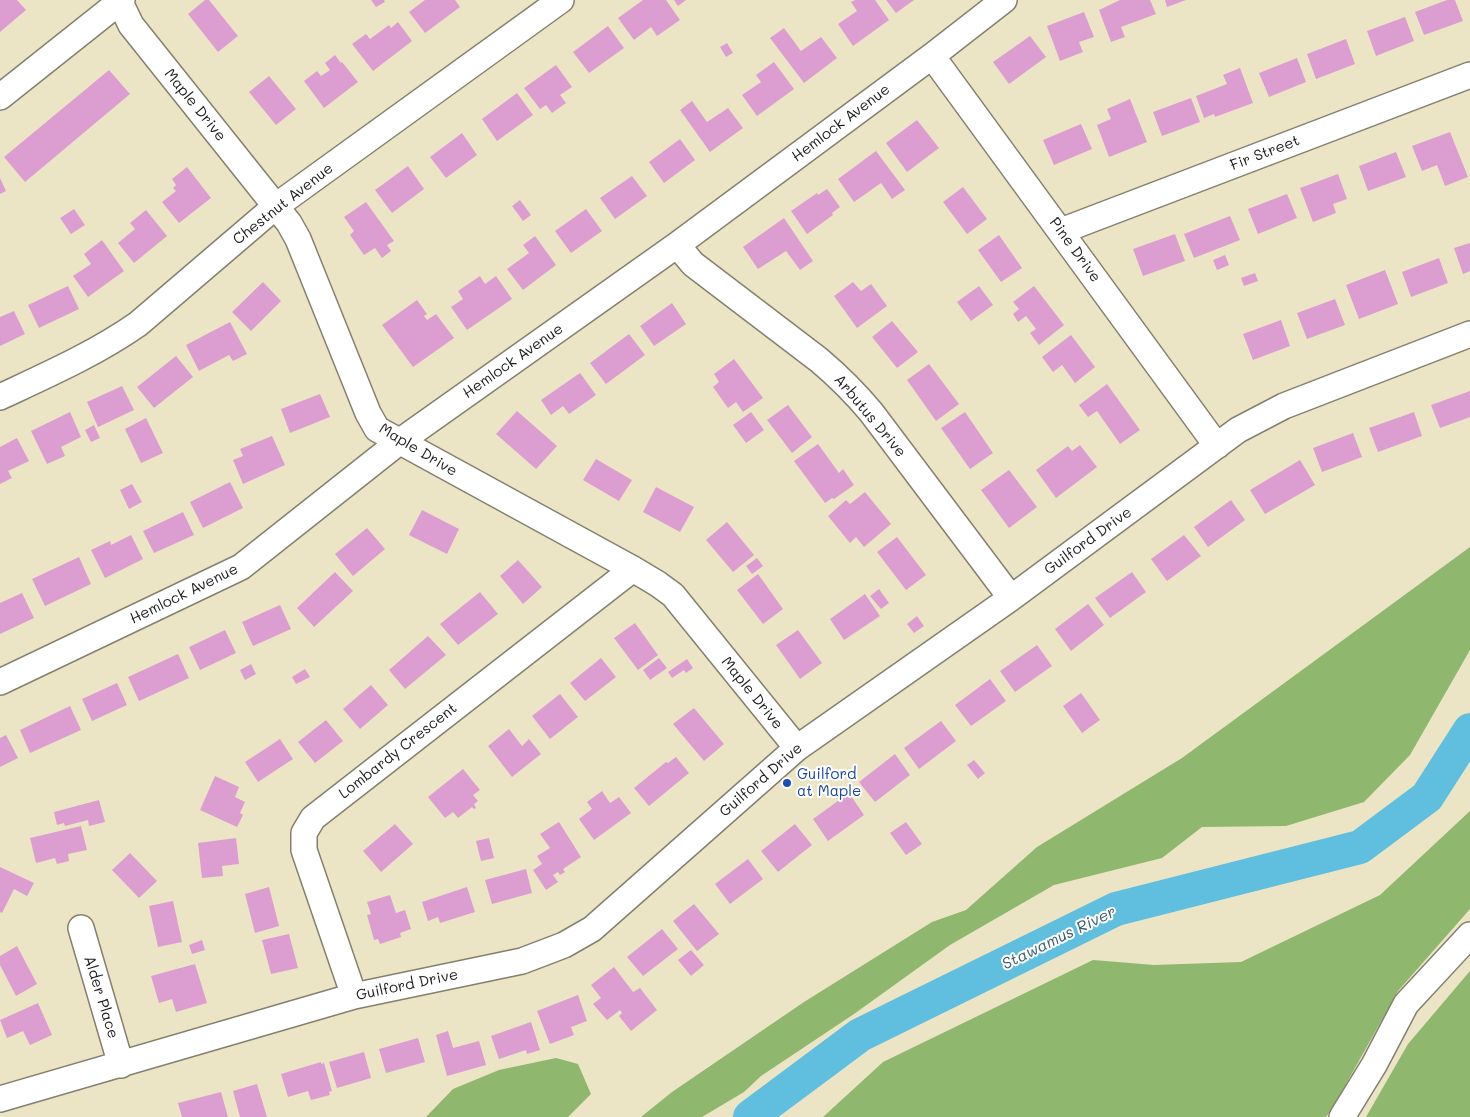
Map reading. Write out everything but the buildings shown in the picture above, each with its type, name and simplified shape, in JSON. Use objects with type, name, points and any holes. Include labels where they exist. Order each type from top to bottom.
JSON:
[{"type":"street","name":"Chestnut Avenue","points":[[0,397],[114,341],[138,324],[276,206],[561,0]]},
{"type":"street","name":"Hemlock Avenue","points":[[0,682],[241,567],[399,442],[677,245],[932,56],[1004,0]]},
{"type":"street","name":"Maple Drive","points":[[120,1],[131,25],[289,224],[298,239],[368,413],[377,429],[633,569],[673,595],[797,748]]},
{"type":"street","points":[[0,97],[120,1]]},
{"type":"street","name":"Pine Drive","points":[[932,56],[1217,446]]},
{"type":"street","name":"Fir Street","points":[[1061,231],[1470,75]]},
{"type":"street","name":"Arbutus Drive","points":[[677,245],[693,264],[819,360],[848,386],[871,412],[1010,598]]},
{"type":"street","name":"Guilford Drive","points":[[0,1099],[354,996],[522,961],[564,945],[592,929],[797,748],[1010,598],[1238,430],[1284,406],[1470,334]]},
{"type":"street","name":"Lombardy Crescent","points":[[354,996],[304,850],[304,833],[313,818],[633,569]]},
{"type":"street","name":"Alder Place","points":[[81,928],[121,1064]]},
{"type":"street","points":[[1342,1117],[1374,1064],[1406,1004],[1470,935]]},
{"type":"green space","points":[[1470,547],[1470,650],[1410,755],[1364,802],[1286,826],[1202,827],[1162,858],[1054,885],[950,945],[854,1014],[761,1076],[744,1092],[702,1117],[641,1117],[672,1092],[804,1002],[932,922],[966,910],[1037,847],[1182,758]]},
{"type":"green space","points":[[1470,811],[1470,909],[1398,991],[1326,1117],[823,1117],[883,1062],[1093,960],[1154,965],[1241,962],[1380,895]]},
{"type":"green space","points":[[1470,971],[1470,1117],[1366,1117],[1408,1044]]},
{"type":"green space","points":[[556,1058],[578,1064],[591,1094],[568,1117],[426,1117],[453,1089],[499,1070]]},
{"type":"waterway","name":"Stawamus River","points":[[750,1117],[860,1035],[1116,909],[1360,847],[1427,797],[1470,730]]},
{"type":"place","name":"Guilford at Maple","points":[[787,783]]}]
